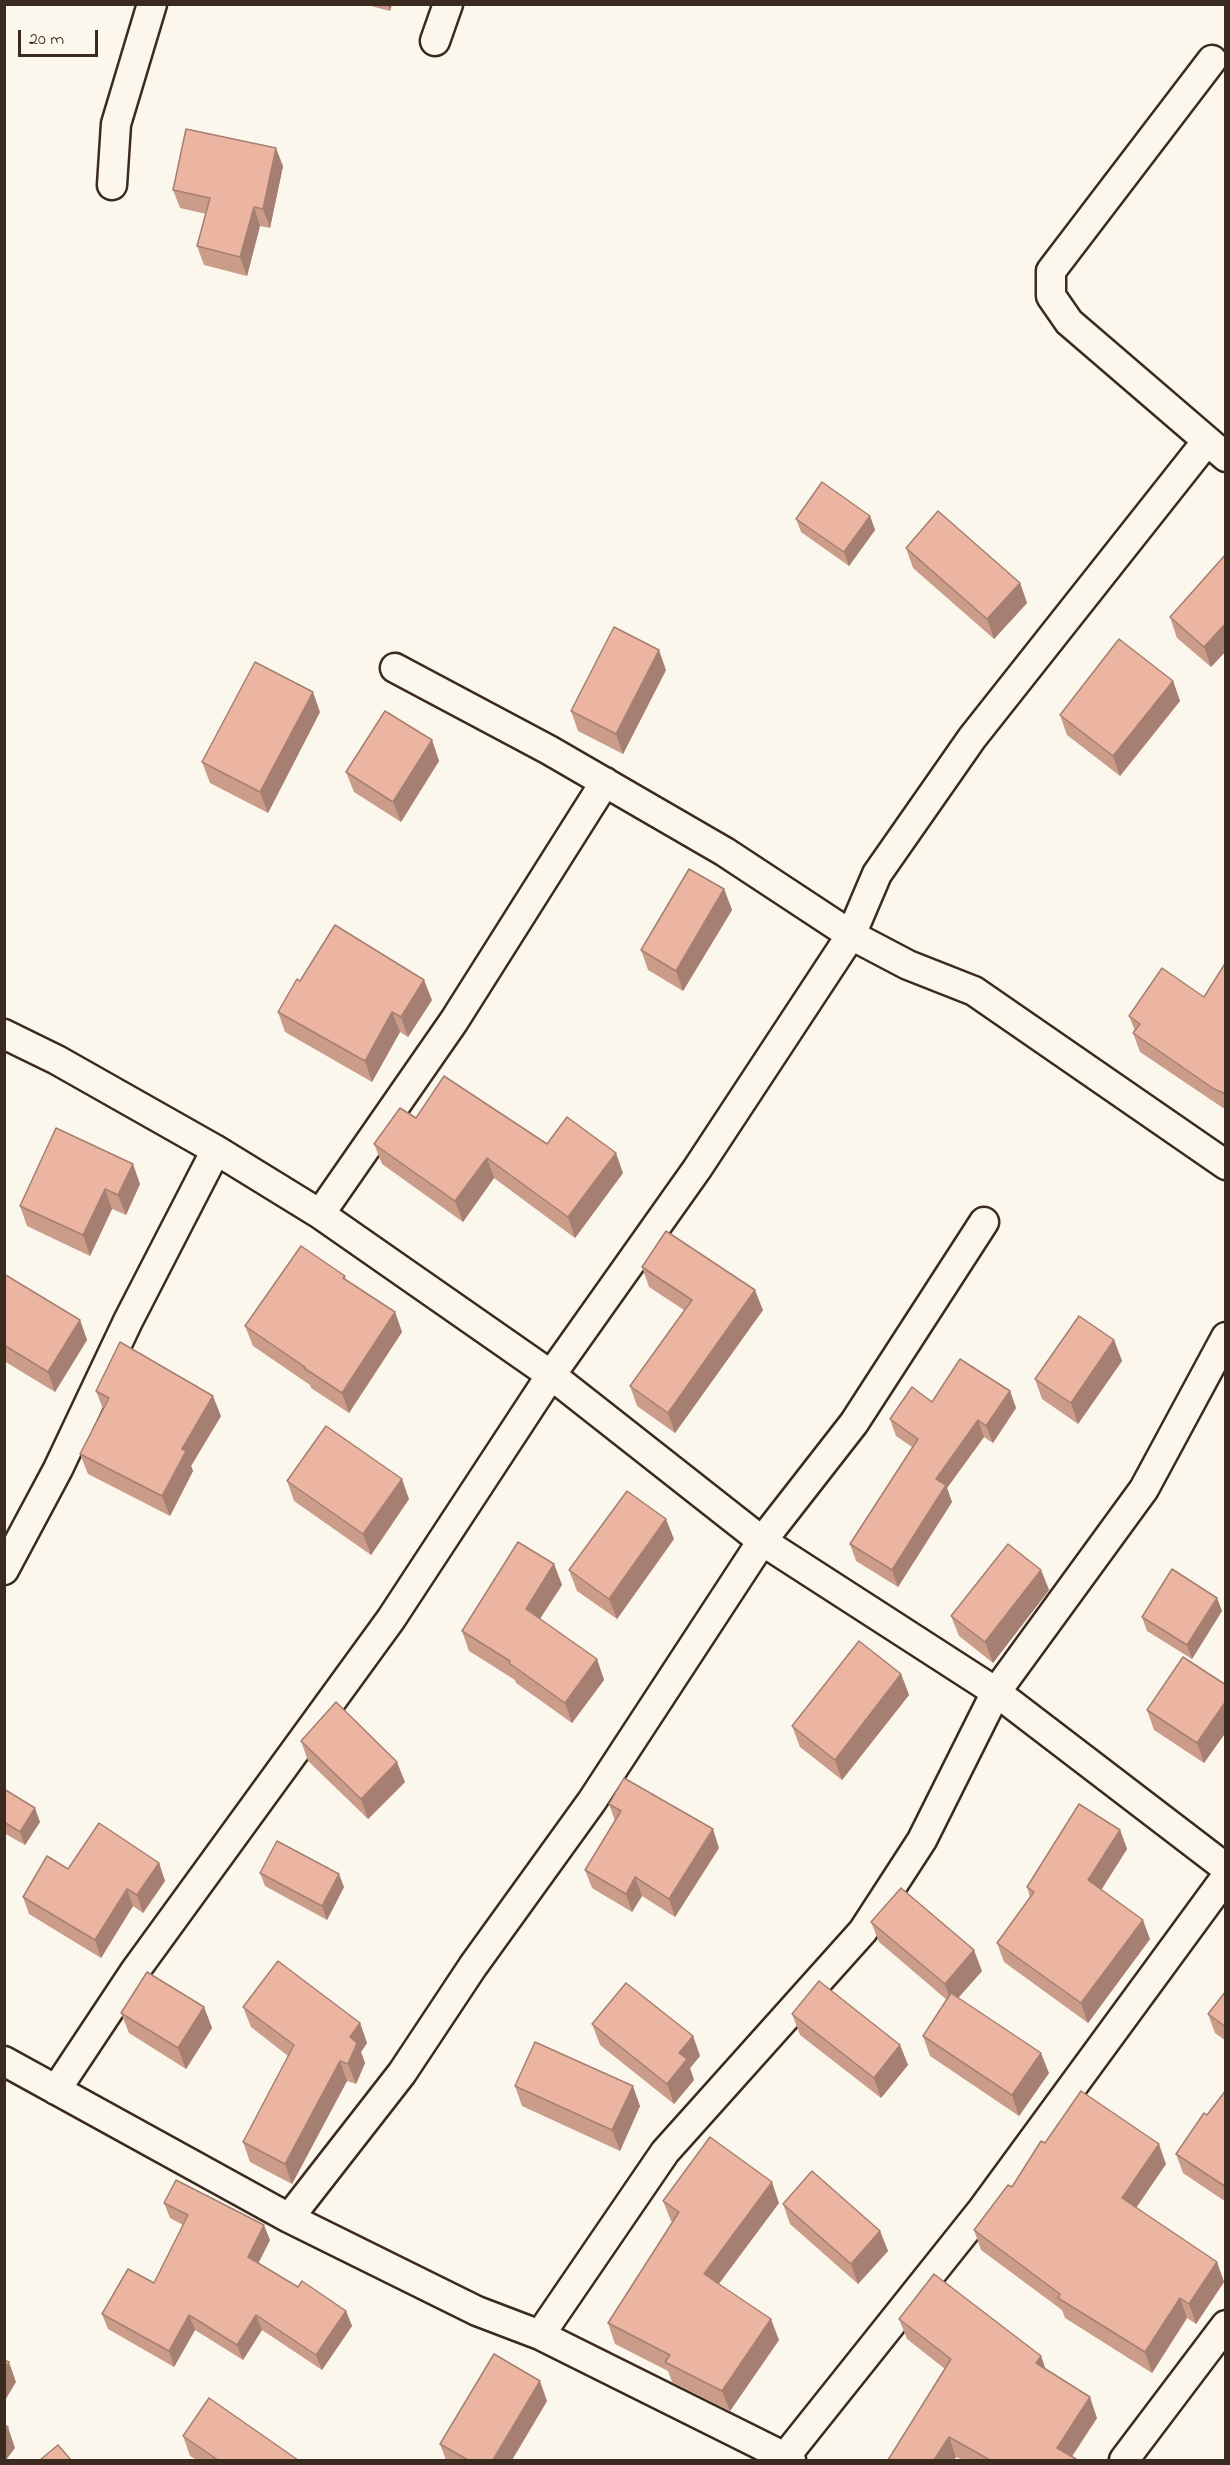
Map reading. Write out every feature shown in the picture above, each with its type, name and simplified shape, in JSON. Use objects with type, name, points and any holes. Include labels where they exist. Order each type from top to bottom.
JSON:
[{"type":"street","points":[[112,185],[116,124],[153,4]]},
{"type":"street","points":[[435,41],[448,4]]},
{"type":"street","points":[[56,2090],[135,1971],[391,1619],[551,1375],[697,1169],[850,935],[877,874],[972,738],[1216,449],[1069,322],[1051,296],[1051,271],[1212,60]]},
{"type":"street","points":[[395,668],[549,750],[725,852],[850,935],[908,965],[974,991],[1226,1165]]},
{"type":"street","points":[[320,1214],[454,1021],[605,782]]},
{"type":"street","points":[[4,1034],[57,1060],[216,1150],[320,1214],[551,1375],[762,1541],[996,1692],[1226,1868]]},
{"type":"street","points":[[4,1570],[58,1469],[128,1321],[216,1150]]},
{"type":"street","points":[[289,2217],[402,2073],[473,1966],[592,1801],[762,1541],[854,1423],[984,1222]]},
{"type":"street","points":[[540,2335],[665,2152],[863,1931],[922,1840],[996,1692],[1144,1489],[1226,1337]]},
{"type":"street","points":[[4,2061],[289,2217],[477,2311],[540,2335],[788,2459],[981,2210],[1226,1877]]},
{"type":"street","points":[[1124,2460],[1226,2325]]},
{"type":"building","points":[[186,129],[276,148],[263,209],[254,207],[240,257],[197,246],[210,198],[173,190]]},
{"type":"building","points":[[822,482],[870,516],[844,552],[796,519]]},
{"type":"building","points":[[938,511],[1020,583],[987,619],[906,548]]},
{"type":"building","points":[[1226,554],[1226,623],[1204,647],[1170,617]]},
{"type":"building","points":[[614,627],[659,650],[616,734],[571,711]]},
{"type":"building","points":[[1119,639],[1173,681],[1113,756],[1060,715]]},
{"type":"building","points":[[255,662],[313,692],[260,792],[202,762]]},
{"type":"building","points":[[385,711],[432,740],[393,802],[346,772]]},
{"type":"building","points":[[689,869],[724,889],[676,971],[641,950]]},
{"type":"building","points":[[335,925],[424,980],[401,1017],[392,1012],[365,1061],[278,1012],[297,979],[300,981]]},
{"type":"building","points":[[1226,962],[1226,1094],[1214,1089],[1133,1033],[1140,1024],[1129,1016],[1162,968],[1204,997]]},
{"type":"building","points":[[444,1076],[547,1144],[567,1117],[616,1153],[568,1217],[487,1158],[455,1201],[374,1144],[400,1108],[416,1118]]},
{"type":"building","points":[[56,1128],[133,1164],[118,1195],[105,1189],[83,1235],[20,1206]]},
{"type":"building","points":[[666,1231],[755,1290],[668,1413],[630,1386],[692,1300],[642,1267]]},
{"type":"building","points":[[301,1246],[345,1276],[343,1278],[395,1312],[342,1393],[245,1326]]},
{"type":"building","points":[[4,1274],[80,1320],[48,1372],[4,1345]]},
{"type":"building","points":[[1079,1316],[1114,1340],[1071,1403],[1035,1379]]},
{"type":"building","points":[[120,1342],[213,1396],[182,1449],[186,1451],[162,1496],[80,1454],[109,1398],[96,1391]]},
{"type":"building","points":[[960,1359],[1010,1391],[986,1426],[978,1420],[936,1479],[946,1485],[892,1570],[850,1544],[918,1439],[890,1419],[912,1387],[932,1402]]},
{"type":"building","points":[[326,1426],[402,1479],[363,1534],[287,1481]]},
{"type":"building","points":[[627,1491],[666,1519],[609,1599],[569,1570]]},
{"type":"building","points":[[518,1542],[554,1564],[526,1609],[597,1659],[565,1703],[509,1663],[510,1661],[462,1631]]},
{"type":"building","points":[[1008,1544],[1041,1570],[985,1642],[951,1616]]},
{"type":"building","points":[[1172,1569],[1217,1598],[1187,1645],[1142,1617]]},
{"type":"building","points":[[859,1641],[901,1674],[835,1760],[792,1726]]},
{"type":"building","points":[[1183,1657],[1226,1685],[1226,1701],[1197,1743],[1147,1710]]},
{"type":"building","points":[[336,1702],[397,1762],[361,1799],[301,1741]]},
{"type":"building","points":[[624,1778],[713,1829],[669,1899],[635,1877],[626,1894],[585,1870],[621,1811],[609,1804]]},
{"type":"building","points":[[4,1789],[35,1808],[20,1832],[4,1822]]},
{"type":"building","points":[[1079,1804],[1120,1830],[1088,1880],[1143,1920],[1081,2003],[997,1943],[1034,1892],[1027,1887]]},
{"type":"building","points":[[99,1823],[159,1863],[137,1895],[127,1889],[95,1940],[23,1897],[47,1856],[68,1869]]},
{"type":"building","points":[[277,1841],[339,1874],[322,1906],[260,1873]]},
{"type":"building","points":[[901,1888],[974,1950],[945,1984],[871,1922]]},
{"type":"building","points":[[278,1961],[360,2023],[350,2037],[357,2043],[348,2064],[340,2061],[285,2164],[243,2142],[294,2045],[243,2007]]},
{"type":"building","points":[[147,1972],[204,2007],[178,2048],[121,2013]]},
{"type":"building","points":[[819,1981],[900,2045],[874,2078],[792,2014]]},
{"type":"building","points":[[626,1983],[693,2036],[679,2053],[687,2059],[667,2084],[592,2024]]},
{"type":"building","points":[[1226,1991],[1226,2027],[1208,2014]]},
{"type":"building","points":[[951,1993],[1041,2053],[1012,2095],[923,2036]]},
{"type":"building","points":[[535,2042],[633,2086],[612,2130],[515,2086]]},
{"type":"building","points":[[1226,2090],[1226,2187],[1176,2154],[1204,2113],[1207,2115]]},
{"type":"building","points":[[1081,2091],[1159,2144],[1122,2198],[1217,2262],[1189,2304],[1180,2298],[1145,2352],[1058,2298],[1060,2294],[974,2230],[1008,2185],[1012,2187],[1041,2141],[1045,2143]]},
{"type":"building","points":[[710,2137],[772,2182],[704,2274],[771,2319],[722,2391],[665,2362],[670,2355],[608,2323],[679,2212],[663,2201]]},
{"type":"building","points":[[812,2171],[880,2231],[851,2264],[783,2204]]},
{"type":"building","points":[[176,2180],[264,2225],[248,2257],[298,2287],[302,2281],[346,2311],[316,2355],[256,2315],[237,2345],[189,2315],[169,2351],[102,2314],[128,2269],[154,2283],[188,2215],[164,2203]]},
{"type":"building","points":[[934,2274],[1041,2356],[1036,2363],[1090,2397],[1057,2448],[1075,2460],[990,2460],[949,2437],[934,2460],[888,2460],[951,2359],[899,2319]]},
{"type":"building","points":[[494,2354],[540,2381],[493,2460],[468,2460],[440,2444]]},
{"type":"building","points":[[209,2398],[298,2460],[218,2460],[183,2436]]},
{"type":"building","points":[[58,2445],[71,2460],[40,2460]]}]
